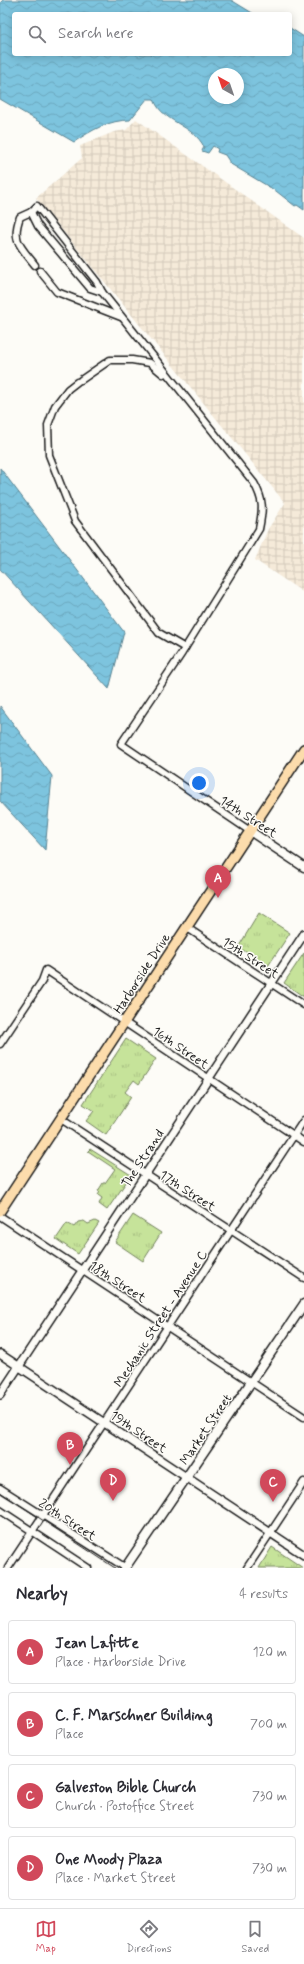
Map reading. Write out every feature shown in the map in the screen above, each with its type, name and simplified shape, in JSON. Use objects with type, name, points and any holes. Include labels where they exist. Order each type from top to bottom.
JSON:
[{"type":"main road","name":"Harborside Drive","points":[[0,1211],[304,749]]},
{"type":"main road","name":"14th Street","points":[[250,831],[304,867]]},
{"type":"main road","name":"Market Street","points":[[125,1568],[304,1304]]},
{"type":"street","points":[[35,265],[17,243],[16,226],[20,217],[31,212],[38,206],[97,282],[102,292],[254,483],[262,497],[262,513],[259,529],[185,648],[159,633],[75,521],[49,455],[48,425],[55,406],[68,389],[110,360],[132,360],[150,363],[171,380]]},
{"type":"street","points":[[31,212],[38,226],[90,288],[102,292]]},
{"type":"street","points":[[40,271],[57,292],[122,317]]},
{"type":"street","name":"14th Street","points":[[185,648],[120,744],[250,831]]},
{"type":"street","name":"15th Street","points":[[186,927],[304,1005]]},
{"type":"street","name":"The Strand","points":[[0,1395],[304,934]]},
{"type":"street","name":"16th Street","points":[[0,1044],[42,981],[46,970],[304,1142]]},
{"type":"street","name":"17th Street","points":[[61,1119],[304,1278]]},
{"type":"street","name":"Mechanic Street - Avenue C","points":[[8,1568],[304,1120]]},
{"type":"street","name":"18th Street","points":[[0,1216],[304,1417]]},
{"type":"street","name":"19th Street","points":[[0,1354],[304,1555]]},
{"type":"street","points":[[247,1568],[304,1482]]},
{"type":"street","name":"20th Street","points":[[0,1488],[125,1568]]},
{"type":"street","points":[[0,1510],[88,1568]]},
{"type":"shaded area","points":[[136,119],[304,238],[304,593],[255,560],[268,529],[285,503],[36,198],[82,158],[80,146],[114,132],[126,130]]},
{"type":"green space","points":[[259,913],[290,933],[268,966],[243,950],[240,954],[236,951]]},
{"type":"green space","points":[[304,953],[304,997],[284,983]]},
{"type":"green space","points":[[126,1039],[156,1059],[139,1084],[134,1080],[125,1092],[131,1097],[106,1135],[86,1121],[94,1111],[83,1104]]},
{"type":"green space","points":[[90,1149],[131,1175],[107,1210],[99,1204],[102,1198],[98,1195],[100,1192],[98,1191],[115,1169],[88,1151]]},
{"type":"green space","points":[[133,1215],[161,1233],[143,1261],[115,1242]]},
{"type":"green space","points":[[84,1221],[88,1224],[95,1221],[99,1223],[78,1254],[56,1239],[67,1223],[74,1227],[78,1222]]},
{"type":"green space","points":[[272,1547],[303,1568],[259,1568]]},
{"type":"water","points":[[3,0],[231,0],[251,12],[12,12],[12,56],[292,56],[292,29],[304,37],[304,210],[297,205],[295,206],[276,191],[229,163],[225,155],[217,152],[218,149],[213,146],[208,153],[202,151],[204,147],[193,133],[163,113],[154,99],[147,99],[130,120],[122,120],[101,126],[74,142],[0,99],[0,3]]},
{"type":"water","points":[[0,468],[124,632],[109,689],[0,569]]},
{"type":"water","points":[[0,706],[52,776],[45,850],[0,801]]},
{"type":"tram line","points":[[0,1492],[115,1568]]},
{"type":"place","name":"Jean Lafitte","points":[[218,898]]},
{"type":"place","name":"C. F. Marschner Building","points":[[70,1465]]},
{"type":"place","name":"One Moody Plaza","points":[[113,1501]]},
{"type":"place","name":"Galveston Bible Church","points":[[273,1502]]}]
